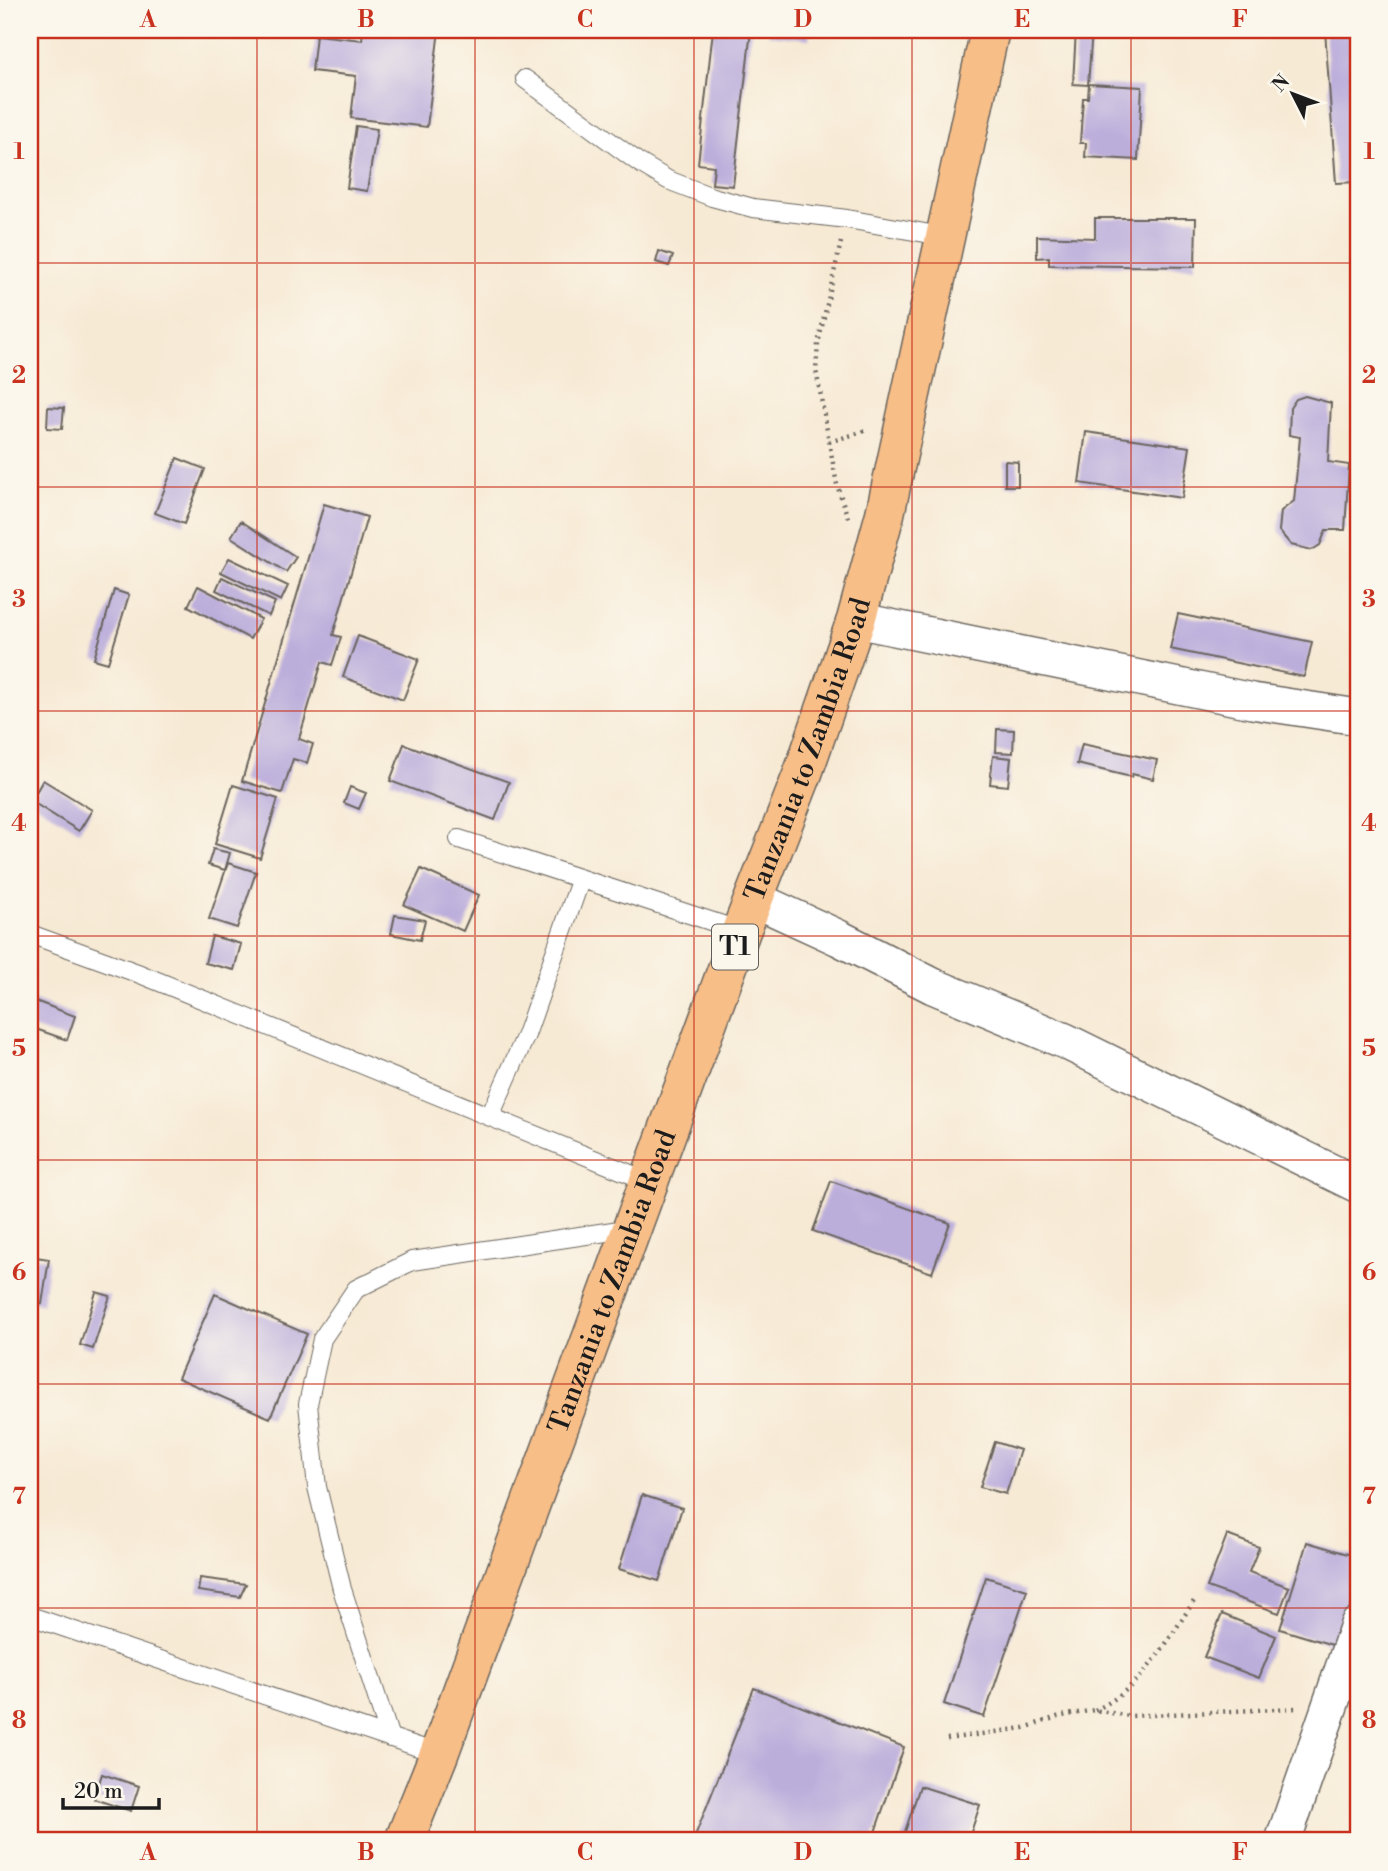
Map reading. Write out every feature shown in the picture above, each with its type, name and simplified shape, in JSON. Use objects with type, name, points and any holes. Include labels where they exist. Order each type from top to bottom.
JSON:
[{"type":"highway","name":"Tanzania to Zambia Road","points":[[404,1841],[439,1754],[856,620],[947,237],[990,30]]},
{"type":"street","points":[[856,620],[1252,701],[1358,717]]},
{"type":"street","points":[[748,915],[839,938],[933,986],[1065,1041],[1358,1185]]},
{"type":"street","points":[[1283,1841],[1358,1625]]},
{"type":"lane","points":[[525,79],[554,103],[668,180],[753,208],[847,219],[947,237]]},
{"type":"lane","points":[[459,839],[580,880],[748,915]]},
{"type":"lane","points":[[490,1116],[526,1035],[580,880]]},
{"type":"lane","points":[[30,934],[140,974],[650,1182]]},
{"type":"lane","points":[[390,1738],[342,1589],[317,1487],[308,1404],[322,1339],[356,1289],[412,1261],[633,1228]]},
{"type":"lane","points":[[30,1616],[439,1754]]},
{"type":"path","points":[[847,219],[827,300],[816,370],[837,485],[847,516],[872,561]]},
{"type":"path","points":[[947,1739],[1024,1728],[1065,1715],[1094,1710],[1115,1701],[1134,1685],[1196,1598]]},
{"type":"path","points":[[1094,1710],[1130,1716],[1242,1708],[1329,1708]]},
{"type":"building","points":[[363,30],[439,30],[427,127],[351,118],[356,76],[312,71],[316,35],[362,40]]},
{"type":"building","points":[[713,30],[751,30],[733,186],[712,184],[714,166],[698,164]]},
{"type":"building","points":[[769,30],[810,30],[809,39],[769,35]]},
{"type":"building","points":[[1076,30],[1092,30],[1088,85],[1073,84]]},
{"type":"building","points":[[1325,30],[1358,30],[1358,182],[1336,183]]},
{"type":"building","points":[[1089,84],[1142,87],[1138,160],[1085,157],[1086,143],[1080,143],[1083,98],[1088,98]]},
{"type":"building","points":[[356,126],[377,129],[367,191],[347,188]]},
{"type":"building","points":[[1095,218],[1196,218],[1195,267],[1049,265],[1049,257],[1037,258],[1037,236],[1095,238]]},
{"type":"building","points":[[659,251],[673,256],[669,266],[656,262]]},
{"type":"building","points":[[1305,396],[1331,403],[1328,462],[1349,465],[1345,530],[1326,530],[1320,545],[1312,550],[1291,545],[1279,531],[1281,511],[1294,501],[1300,437],[1289,435],[1290,408],[1296,399]]},
{"type":"building","points":[[48,407],[64,408],[62,429],[47,428]]},
{"type":"building","points":[[1086,432],[1190,447],[1182,498],[1079,483]]},
{"type":"building","points":[[177,458],[205,469],[184,524],[155,513]]},
{"type":"building","points":[[1005,461],[1018,462],[1018,486],[1005,486]]},
{"type":"building","points":[[324,504],[367,517],[333,635],[341,637],[332,665],[322,662],[299,739],[313,744],[307,763],[293,759],[282,793],[242,781]]},
{"type":"building","points":[[241,521],[296,557],[286,572],[231,537]]},
{"type":"building","points":[[229,558],[288,586],[281,601],[221,572]]},
{"type":"building","points":[[222,577],[275,602],[269,616],[216,590]]},
{"type":"building","points":[[198,586],[261,619],[250,639],[188,606]]},
{"type":"building","points":[[114,590],[129,595],[108,663],[94,659]]},
{"type":"building","points":[[1178,614],[1312,642],[1304,677],[1170,649]]},
{"type":"building","points":[[358,636],[419,659],[403,700],[343,677]]},
{"type":"building","points":[[997,729],[1014,730],[1013,753],[996,752]]},
{"type":"building","points":[[404,744],[509,782],[495,820],[390,781]]},
{"type":"building","points":[[1082,744],[1157,760],[1153,779],[1132,774],[1131,777],[1077,764]]},
{"type":"building","points":[[993,756],[1011,758],[1008,786],[990,784]]},
{"type":"building","points":[[43,780],[92,810],[79,831],[31,801]]},
{"type":"building","points":[[233,785],[278,799],[260,858],[215,844]]},
{"type":"building","points":[[350,787],[366,793],[359,809],[344,803]]},
{"type":"building","points":[[213,849],[230,853],[225,870],[208,865]]},
{"type":"building","points":[[228,863],[256,872],[237,928],[209,919]]},
{"type":"building","points":[[421,869],[479,895],[463,931],[404,905]]},
{"type":"building","points":[[395,915],[425,920],[420,940],[391,934]]},
{"type":"building","points":[[212,936],[241,944],[234,970],[205,963]]},
{"type":"building","points":[[30,999],[75,1016],[67,1040],[30,1027]]},
{"type":"building","points":[[831,1181],[950,1223],[932,1273],[813,1231]]},
{"type":"building","points":[[36,1257],[49,1259],[42,1304],[30,1302]]},
{"type":"building","points":[[96,1292],[110,1296],[93,1349],[80,1345]]},
{"type":"building","points":[[215,1294],[307,1334],[270,1418],[178,1378]]},
{"type":"building","points":[[995,1442],[1020,1450],[1006,1494],[980,1487]]},
{"type":"building","points":[[642,1495],[682,1508],[659,1581],[619,1569]]},
{"type":"building","points":[[1227,1535],[1259,1547],[1249,1572],[1289,1587],[1279,1613],[1207,1587]]},
{"type":"building","points":[[1307,1542],[1358,1557],[1358,1583],[1339,1647],[1280,1629]]},
{"type":"building","points":[[986,1577],[1027,1590],[984,1717],[944,1704]]},
{"type":"building","points":[[200,1578],[246,1584],[240,1597],[198,1591]]},
{"type":"building","points":[[1222,1614],[1276,1636],[1259,1678],[1204,1657]]},
{"type":"building","points":[[754,1688],[904,1747],[872,1841],[693,1841]]},
{"type":"building","points":[[102,1774],[139,1786],[131,1811],[94,1799]]},
{"type":"building","points":[[920,1786],[980,1805],[968,1841],[902,1841]]}]
